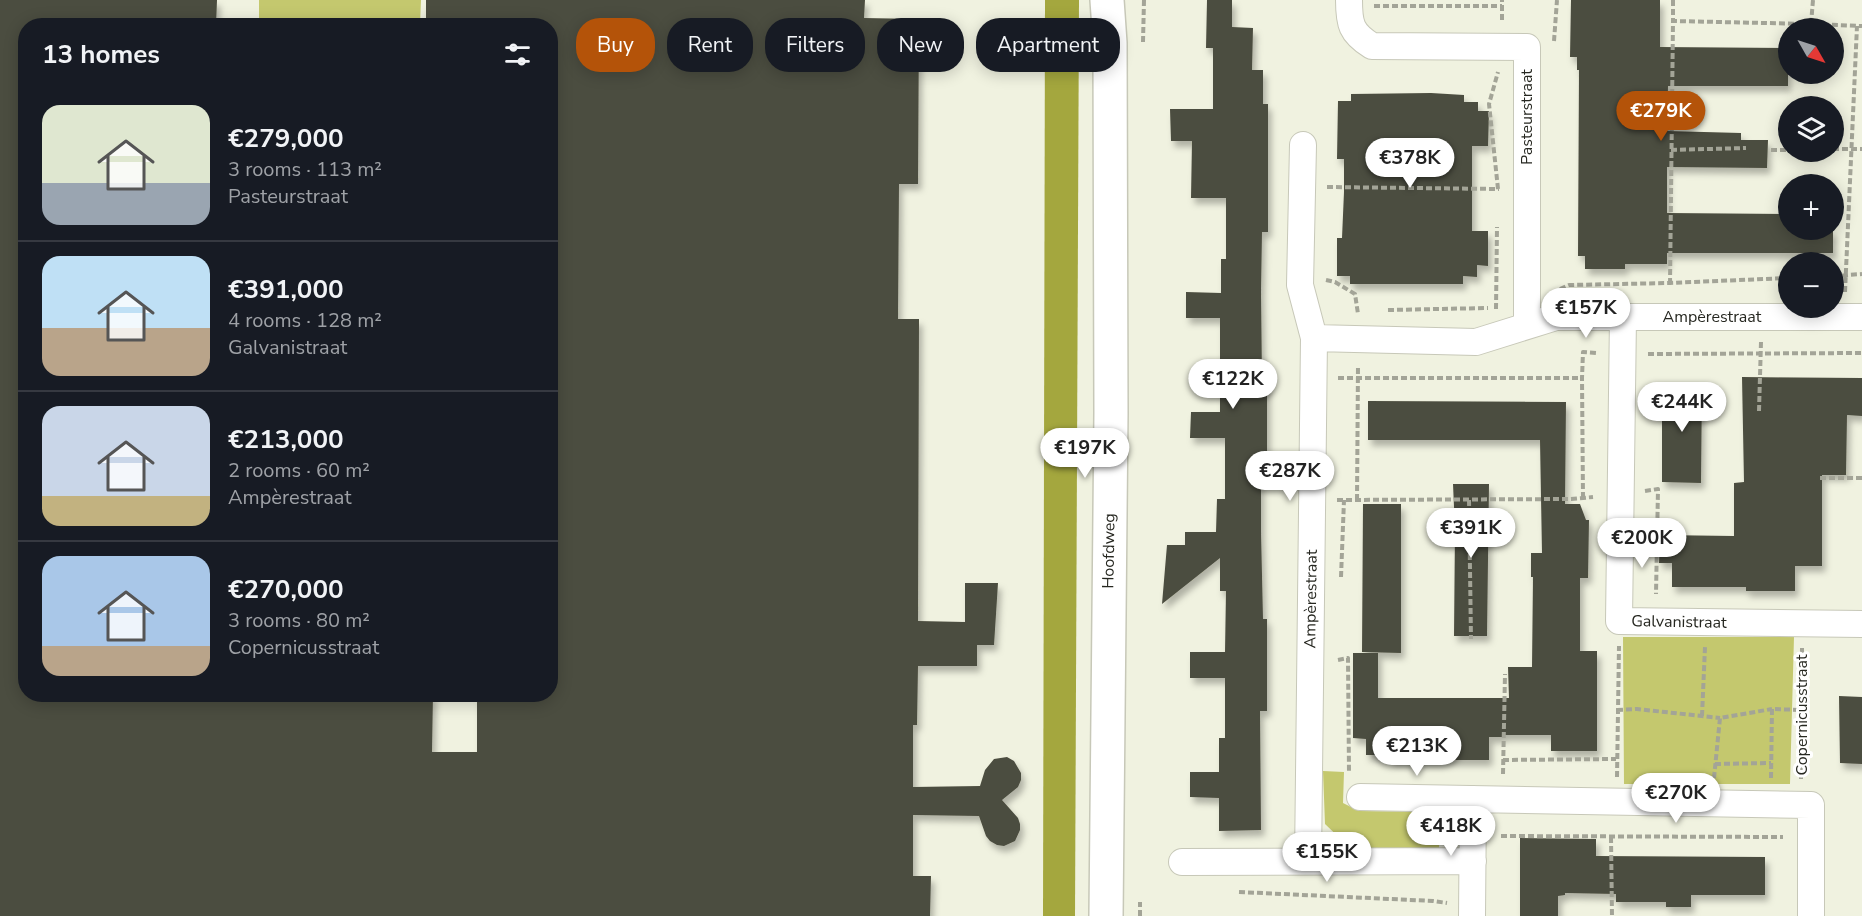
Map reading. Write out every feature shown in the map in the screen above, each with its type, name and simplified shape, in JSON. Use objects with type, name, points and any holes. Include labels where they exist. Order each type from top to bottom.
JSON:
[{"type":"main road","name":"Hoofdweg","points":[[1107,0],[1108,18]]},
{"type":"main road","name":"Hoofdweg","points":[[1114,18],[1117,0]]},
{"type":"main road","name":"Hoofdweg","points":[[1106,916],[1111,413],[1110,72]]},
{"type":"street","name":"Pasteurstraat","points":[[1349,3],[1350,25],[1358,38],[1372,46],[1527,47],[1527,326]]},
{"type":"street","name":"Ampèrestraat","points":[[1302,145],[1300,285],[1314,338],[1308,861]]},
{"type":"street","name":"Ampèrestraat","points":[[1314,338],[1476,342],[1556,317],[1853,317]]},
{"type":"street","name":"Galvanistraat","points":[[1623,317],[1619,621],[1862,624]]},
{"type":"street","points":[[1360,797],[1811,804],[1811,916]]},
{"type":"street","points":[[1472,912],[1473,799]]},
{"type":"street","points":[[1182,862],[1473,861]]},
{"type":"path","points":[[1669,317],[1673,0]]},
{"type":"path","points":[[1812,18],[1813,0]]},
{"type":"path","points":[[1349,3],[1502,3],[1502,47],[1497,78],[1489,104],[1498,189],[1497,201]]},
{"type":"path","points":[[1673,21],[1778,23]]},
{"type":"path","points":[[1844,25],[1859,26],[1846,276],[1853,317]]},
{"type":"path","points":[[1671,150],[1746,148]]},
{"type":"path","points":[[1844,149],[1862,149]]},
{"type":"path","points":[[1771,150],[1778,150]]},
{"type":"path","points":[[1302,187],[1527,189]]},
{"type":"path","points":[[1496,336],[1497,224]]},
{"type":"path","points":[[1846,276],[1862,274]]},
{"type":"path","points":[[1301,278],[1335,282],[1355,294],[1360,339],[1357,378],[1357,500]]},
{"type":"path","points":[[1583,498],[1582,378],[1584,352],[1622,354],[1862,353]]},
{"type":"path","points":[[1314,377],[1582,378]]},
{"type":"path","points":[[1820,478],[1862,478]]},
{"type":"path","points":[[1312,500],[1583,498],[1658,489],[1656,596],[1660,622]]},
{"type":"path","points":[[1469,500],[1471,639]]},
{"type":"path","points":[[1618,802],[1616,759],[1619,621]]},
{"type":"path","points":[[1702,716],[1706,622]]},
{"type":"path","name":"Copernicusstraat","points":[[1802,624],[1800,777],[1811,804]]},
{"type":"path","points":[[1338,660],[1348,658],[1349,775],[1360,797]]},
{"type":"path","points":[[1617,710],[1720,718],[1772,709],[1801,710]]},
{"type":"path","points":[[1770,804],[1772,709]]},
{"type":"path","points":[[1712,803],[1720,718]]},
{"type":"path","points":[[1503,760],[1616,759]]},
{"type":"path","points":[[1715,764],[1771,763]]},
{"type":"path","points":[[1611,837],[1612,916]]},
{"type":"path","points":[[1230,891],[1433,901],[1472,912]]},
{"type":"green space","points":[[259,0],[421,0],[420,18],[259,18]]},
{"type":"green space","points":[[1623,637],[1794,637],[1790,784],[1624,784]]},
{"type":"green space","points":[[1323,771],[1344,772],[1343,803],[1359,811],[1440,812],[1439,850],[1350,848],[1325,824]]},
{"type":"shaded area","points":[[1045,0],[1079,0],[1079,18],[1045,18]]},
{"type":"shaded area","points":[[1045,72],[1079,72],[1075,916],[1043,916]]},
{"type":"building","points":[[0,0],[217,0],[216,18],[18,18],[18,702],[433,702],[432,752],[477,752],[477,702],[558,702],[558,18],[426,18],[426,0],[865,0],[864,18],[765,18],[765,72],[865,72],[865,18],[877,18],[877,72],[919,72],[918,184],[899,184],[898,319],[919,319],[918,621],[965,622],[965,583],[998,583],[994,645],[977,645],[977,666],[918,666],[917,725],[913,725],[913,787],[980,786],[985,770],[994,759],[1007,757],[1014,761],[1021,773],[1018,787],[1002,800],[1018,818],[1020,824],[1015,841],[1004,846],[990,841],[979,816],[913,815],[913,876],[931,876],[930,916],[0,916]]},
{"type":"building","points":[[1207,0],[1232,0],[1232,27],[1253,28],[1252,70],[1263,70],[1263,104],[1268,104],[1268,232],[1262,232],[1261,292],[1262,379],[1267,379],[1267,471],[1261,471],[1261,532],[1263,619],[1267,619],[1267,711],[1260,711],[1261,830],[1219,831],[1219,798],[1190,797],[1190,772],[1219,772],[1219,738],[1225,738],[1225,678],[1190,678],[1190,652],[1225,652],[1226,591],[1220,591],[1220,558],[1162,604],[1167,545],[1185,545],[1185,532],[1216,532],[1217,499],[1225,499],[1225,438],[1190,438],[1191,412],[1220,412],[1220,318],[1186,318],[1186,292],[1221,293],[1221,259],[1226,259],[1226,198],[1191,198],[1192,141],[1171,141],[1170,109],[1213,109],[1213,48],[1206,48]]},
{"type":"building","points":[[1571,0],[1660,0],[1660,47],[1778,48],[1778,84],[1788,84],[1788,86],[1668,86],[1667,131],[1741,133],[1741,140],[1768,140],[1767,168],[1667,167],[1667,213],[1778,214],[1778,240],[1833,240],[1833,252],[1667,253],[1667,264],[1625,264],[1625,269],[1585,269],[1585,256],[1578,256],[1579,70],[1577,70],[1577,57],[1570,57]]},
{"type":"building","points":[[1351,94],[1464,95],[1464,102],[1478,102],[1478,111],[1489,111],[1488,146],[1472,146],[1472,231],[1488,231],[1488,266],[1477,265],[1477,277],[1463,276],[1463,284],[1350,284],[1350,276],[1337,276],[1337,238],[1342,238],[1344,192],[1344,159],[1337,159],[1338,101],[1351,101]]},
{"type":"building","points":[[1742,377],[1862,378],[1862,416],[1847,415],[1846,475],[1822,475],[1822,566],[1795,566],[1795,591],[1746,591],[1746,587],[1672,587],[1672,563],[1659,563],[1660,535],[1734,536],[1734,483],[1744,482]]},
{"type":"building","points":[[1662,382],[1702,383],[1701,483],[1662,482],[1662,408],[1671,408]]},
{"type":"building","points":[[1368,401],[1566,402],[1565,504],[1580,504],[1586,520],[1589,520],[1588,578],[1580,578],[1580,651],[1597,651],[1597,751],[1551,751],[1551,735],[1502,735],[1502,737],[1489,737],[1489,760],[1390,760],[1390,755],[1366,755],[1366,739],[1353,738],[1353,653],[1378,653],[1378,698],[1509,698],[1508,667],[1532,667],[1531,553],[1542,553],[1540,440],[1368,440]]},
{"type":"building","points":[[1453,484],[1489,484],[1487,636],[1454,636]]},
{"type":"building","points":[[1363,504],[1401,504],[1401,653],[1362,652]]},
{"type":"building","points":[[1839,696],[1862,697],[1862,764],[1840,763]]},
{"type":"building","points":[[1520,838],[1596,839],[1596,856],[1765,857],[1765,895],[1691,895],[1691,907],[1666,907],[1666,902],[1616,902],[1616,894],[1565,893],[1565,895],[1558,896],[1558,916],[1520,916]]}]
